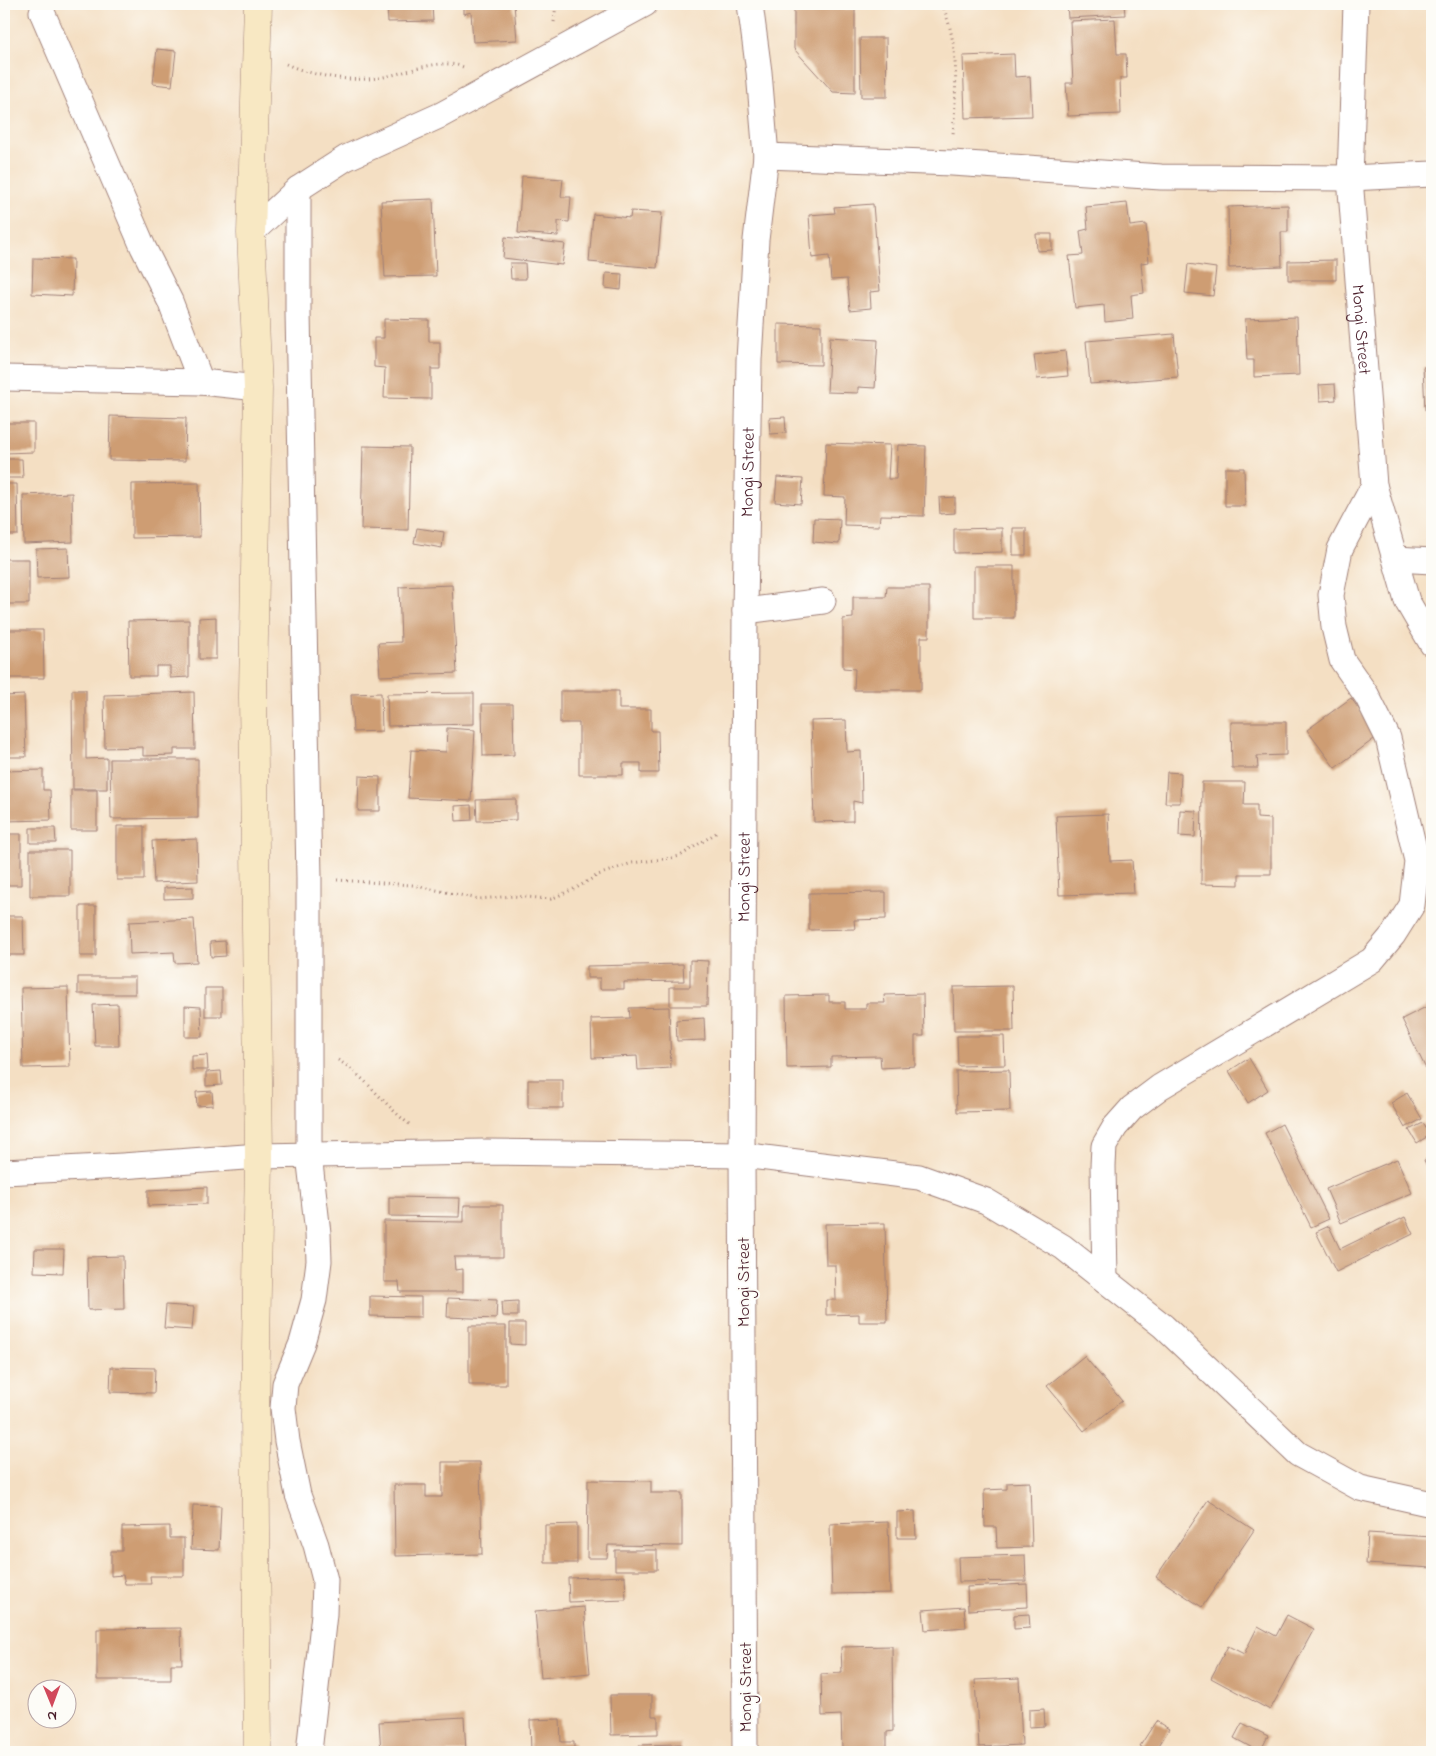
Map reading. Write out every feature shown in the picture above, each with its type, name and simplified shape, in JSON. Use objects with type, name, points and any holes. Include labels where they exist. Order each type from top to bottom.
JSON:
[{"type":"street","points":[[258,4],[251,233],[258,388],[253,696],[259,1156],[255,1416],[258,1752]]},
{"type":"street","points":[[251,233],[298,189],[346,158],[441,115],[645,4]]},
{"type":"street","name":"Mongi Street","points":[[746,1752],[742,1155],[745,611],[749,360],[756,240],[766,156],[759,72],[750,4]]},
{"type":"street","name":"Mongi Street","points":[[1356,4],[1350,178],[1374,486],[1407,601],[1432,644]]},
{"type":"street","points":[[42,12],[143,247],[170,301],[201,382]]},
{"type":"street","points":[[766,156],[952,163],[1161,177],[1350,178],[1432,174]]},
{"type":"street","points":[[298,189],[298,322],[309,878],[309,1155],[318,1232],[319,1261],[314,1300],[302,1343],[285,1384],[283,1408],[298,1494],[316,1545],[325,1580],[324,1614],[308,1752]]},
{"type":"street","points":[[4,378],[201,382],[258,388]]},
{"type":"street","points":[[1105,1280],[1104,1146],[1115,1128],[1132,1108],[1160,1087],[1372,960],[1393,935],[1412,905],[1417,861],[1388,738],[1367,696],[1342,660],[1334,627],[1331,595],[1340,549],[1374,486]]},
{"type":"street","points":[[1396,559],[1432,561]]},
{"type":"street","points":[[745,611],[823,601]]},
{"type":"street","points":[[4,1172],[259,1156],[441,1153],[742,1155],[928,1180],[986,1201],[1063,1247],[1163,1326],[1298,1454],[1360,1488],[1432,1504]]},
{"type":"path","points":[[942,4],[951,28],[955,57],[952,163]]},
{"type":"path","points":[[258,51],[303,70],[328,76],[379,78],[428,67],[452,64],[459,65],[500,84]]},
{"type":"path","points":[[309,878],[412,885],[479,900],[508,896],[551,899],[578,888],[598,875],[632,863],[680,856],[744,815]]},
{"type":"path","points":[[309,1042],[346,1065],[366,1082],[399,1116],[424,1134],[441,1153]]},
{"type":"building","points":[[387,4],[432,4],[433,21],[388,22]]},
{"type":"building","points":[[464,4],[514,4],[517,40],[473,42],[471,12],[464,14]]},
{"type":"building","points":[[794,4],[844,4],[844,9],[855,9],[855,93],[833,92],[794,49]]},
{"type":"building","points":[[1067,4],[1124,4],[1125,15],[1068,18]]},
{"type":"building","points":[[1115,19],[1117,54],[1126,54],[1127,78],[1120,78],[1121,114],[1068,116],[1066,83],[1073,83],[1070,21]]},
{"type":"building","points":[[860,38],[886,38],[887,97],[861,97]]},
{"type":"building","points":[[157,49],[176,51],[172,86],[153,84]]},
{"type":"building","points":[[1014,54],[1015,77],[1030,76],[1032,116],[965,118],[963,56]]},
{"type":"building","points":[[522,176],[563,179],[561,197],[571,197],[569,222],[558,221],[558,236],[518,233]]},
{"type":"building","points":[[433,199],[436,276],[385,277],[381,201]]},
{"type":"building","points":[[1127,203],[1130,226],[1146,224],[1149,262],[1141,263],[1144,293],[1131,295],[1133,319],[1105,322],[1104,305],[1075,308],[1069,256],[1083,255],[1080,231],[1088,229],[1086,207]]},
{"type":"building","points":[[873,204],[880,291],[870,292],[871,308],[850,310],[847,279],[831,280],[829,256],[812,258],[809,215],[835,213],[834,207]]},
{"type":"building","points":[[1288,205],[1288,232],[1281,232],[1282,266],[1229,268],[1228,207]]},
{"type":"building","points":[[631,211],[662,213],[657,268],[589,262],[593,214],[630,218]]},
{"type":"building","points":[[1036,234],[1052,234],[1052,250],[1037,251]]},
{"type":"building","points":[[505,237],[565,244],[562,265],[503,258]]},
{"type":"building","points":[[33,258],[73,259],[72,296],[32,294]]},
{"type":"building","points":[[1336,260],[1336,280],[1288,280],[1288,261]]},
{"type":"building","points":[[510,263],[525,263],[526,279],[511,279]]},
{"type":"building","points":[[1188,264],[1216,268],[1213,296],[1185,293]]},
{"type":"building","points":[[606,273],[622,274],[621,290],[605,288]]},
{"type":"building","points":[[1297,317],[1299,375],[1254,377],[1254,360],[1247,360],[1245,319]]},
{"type":"building","points":[[384,319],[429,320],[429,342],[440,342],[440,369],[431,369],[431,399],[384,398],[385,368],[374,367],[374,338],[384,338]]},
{"type":"building","points":[[778,324],[821,325],[821,365],[778,364]]},
{"type":"building","points":[[1174,334],[1178,377],[1090,384],[1086,341]]},
{"type":"building","points":[[830,337],[878,340],[875,388],[858,387],[858,393],[827,392]]},
{"type":"building","points":[[1065,351],[1068,376],[1037,379],[1034,355]]},
{"type":"building","points":[[1423,367],[1432,367],[1432,409],[1425,410]]},
{"type":"building","points":[[1335,384],[1336,400],[1320,401],[1319,385]]},
{"type":"building","points":[[110,416],[186,418],[185,461],[109,460]]},
{"type":"building","points":[[785,417],[786,433],[770,434],[769,418]]},
{"type":"building","points":[[4,423],[34,423],[34,452],[4,453]]},
{"type":"building","points":[[826,443],[890,445],[888,479],[896,479],[898,445],[926,446],[924,516],[880,515],[879,526],[844,525],[845,497],[824,496]]},
{"type":"building","points":[[363,446],[410,447],[408,530],[361,529]]},
{"type":"building","points":[[4,459],[22,459],[23,478],[4,478]]},
{"type":"building","points":[[1225,468],[1244,468],[1245,506],[1225,506]]},
{"type":"building","points":[[777,477],[803,479],[801,504],[775,502]]},
{"type":"building","points":[[199,483],[200,537],[132,538],[132,484]]},
{"type":"building","points":[[4,484],[17,484],[18,535],[4,535]]},
{"type":"building","points":[[72,493],[73,542],[24,544],[23,495]]},
{"type":"building","points":[[955,497],[955,513],[940,514],[939,498]]},
{"type":"building","points":[[814,518],[840,519],[839,544],[813,542]]},
{"type":"building","points":[[417,528],[444,532],[442,548],[414,543]]},
{"type":"building","points":[[1002,528],[1002,552],[954,553],[954,529]]},
{"type":"building","points":[[1013,528],[1026,528],[1026,555],[1013,555]]},
{"type":"building","points":[[68,548],[69,577],[37,578],[36,549]]},
{"type":"building","points":[[4,559],[29,559],[29,604],[4,604]]},
{"type":"building","points":[[974,566],[1014,566],[1014,618],[974,618]]},
{"type":"building","points":[[452,585],[457,673],[380,676],[378,643],[401,642],[399,587]]},
{"type":"building","points":[[887,587],[929,587],[929,637],[921,637],[921,690],[854,690],[855,669],[843,668],[843,619],[853,618],[853,597],[886,597]]},
{"type":"building","points":[[216,617],[216,659],[199,659],[199,618]]},
{"type":"building","points":[[189,620],[189,677],[170,678],[170,666],[156,666],[156,676],[129,676],[128,621]]},
{"type":"building","points":[[4,630],[43,630],[44,678],[4,678]]},
{"type":"building","points":[[72,690],[86,690],[86,759],[107,758],[107,789],[73,789]]},
{"type":"building","points":[[560,691],[619,691],[619,709],[651,709],[651,731],[658,731],[659,773],[641,773],[641,763],[623,763],[623,775],[579,775],[579,723],[560,723]]},
{"type":"building","points":[[194,692],[195,749],[174,749],[174,755],[143,756],[143,747],[105,748],[104,695]]},
{"type":"building","points":[[381,693],[382,731],[353,732],[351,694]]},
{"type":"building","points":[[474,693],[474,724],[388,726],[387,694]]},
{"type":"building","points":[[24,695],[26,757],[4,757],[4,696]]},
{"type":"building","points":[[1351,698],[1378,736],[1335,768],[1307,730]]},
{"type":"building","points":[[482,704],[513,704],[514,755],[483,756]]},
{"type":"building","points":[[846,720],[847,752],[861,751],[862,803],[853,801],[853,821],[814,822],[811,721]]},
{"type":"building","points":[[1231,722],[1286,722],[1286,755],[1257,756],[1258,768],[1232,768]]},
{"type":"building","points":[[447,728],[475,730],[471,801],[408,798],[411,750],[446,752]]},
{"type":"building","points":[[110,759],[198,759],[198,818],[111,819]]},
{"type":"building","points":[[43,770],[43,790],[50,790],[51,820],[4,821],[4,771]]},
{"type":"building","points":[[1167,772],[1181,773],[1180,803],[1165,803]]},
{"type":"building","points":[[359,776],[380,777],[380,811],[358,811]]},
{"type":"building","points":[[1202,782],[1245,782],[1244,805],[1257,805],[1257,818],[1271,819],[1271,874],[1239,874],[1239,885],[1201,884]]},
{"type":"building","points":[[71,790],[97,790],[97,830],[71,830]]},
{"type":"building","points":[[516,799],[516,820],[477,821],[476,800]]},
{"type":"building","points":[[471,805],[472,820],[456,821],[455,806]]},
{"type":"building","points":[[1180,810],[1196,811],[1195,837],[1179,836]]},
{"type":"building","points":[[1108,814],[1110,861],[1132,860],[1134,893],[1059,895],[1056,816]]},
{"type":"building","points":[[117,826],[144,826],[144,880],[117,880]]},
{"type":"building","points":[[30,828],[55,828],[56,843],[30,843]]},
{"type":"building","points":[[4,834],[21,834],[21,885],[4,885]]},
{"type":"building","points":[[197,839],[198,881],[154,883],[152,841]]},
{"type":"building","points":[[30,850],[70,850],[70,896],[30,896]]},
{"type":"building","points":[[193,887],[193,898],[164,899],[164,888]]},
{"type":"building","points":[[886,892],[886,919],[854,920],[855,929],[809,930],[809,893]]},
{"type":"building","points":[[80,906],[96,906],[96,956],[80,956]]},
{"type":"building","points":[[4,916],[23,916],[24,955],[4,955]]},
{"type":"building","points":[[194,919],[197,962],[175,963],[174,952],[130,954],[129,922]]},
{"type":"building","points":[[225,941],[226,956],[211,957],[210,942]]},
{"type":"building","points":[[690,960],[708,961],[707,1006],[670,1006],[670,987],[690,987]]},
{"type":"building","points":[[683,964],[684,981],[624,982],[624,989],[600,989],[600,978],[587,978],[587,966]]},
{"type":"building","points":[[78,977],[135,977],[135,994],[78,994]]},
{"type":"building","points":[[1013,986],[1014,1031],[954,1031],[953,987]]},
{"type":"building","points":[[68,987],[70,1067],[23,1068],[21,988]]},
{"type":"building","points":[[205,988],[222,988],[222,1016],[205,1016]]},
{"type":"building","points":[[923,994],[924,1036],[915,1036],[915,1066],[881,1068],[880,1056],[831,1057],[831,1067],[787,1068],[786,996],[829,995],[829,1002],[845,1002],[845,1009],[866,1009],[866,1003],[885,1003],[884,995]]},
{"type":"building","points":[[118,1004],[119,1046],[95,1046],[93,1005]]},
{"type":"building","points":[[1432,1004],[1432,1067],[1426,1069],[1402,1019]]},
{"type":"building","points":[[185,1006],[201,1007],[202,1037],[185,1037]]},
{"type":"building","points":[[669,1007],[671,1068],[638,1070],[637,1056],[592,1058],[591,1019],[630,1018],[629,1008]]},
{"type":"building","points":[[704,1018],[705,1040],[677,1041],[676,1020]]},
{"type":"building","points":[[957,1036],[1004,1036],[1005,1065],[958,1066]]},
{"type":"building","points":[[207,1055],[208,1070],[192,1070],[192,1056]]},
{"type":"building","points":[[1249,1058],[1268,1090],[1248,1103],[1229,1071]]},
{"type":"building","points":[[1009,1070],[1010,1111],[957,1112],[956,1071]]},
{"type":"building","points":[[221,1071],[222,1085],[206,1086],[206,1072]]},
{"type":"building","points":[[528,1080],[563,1080],[563,1108],[528,1108]]},
{"type":"building","points":[[212,1091],[213,1105],[197,1106],[196,1092]]},
{"type":"building","points":[[1407,1093],[1422,1119],[1405,1128],[1391,1103]]},
{"type":"building","points":[[1423,1123],[1430,1135],[1417,1143],[1409,1130]]},
{"type":"building","points":[[1282,1124],[1329,1219],[1311,1227],[1265,1133]]},
{"type":"building","points":[[1432,1156],[1432,1178],[1424,1160]]},
{"type":"building","points":[[1397,1159],[1412,1193],[1341,1223],[1326,1189]]},
{"type":"building","points":[[207,1187],[207,1204],[148,1206],[148,1190]]},
{"type":"building","points":[[389,1197],[460,1198],[459,1217],[389,1216]]},
{"type":"building","points":[[464,1205],[503,1205],[503,1257],[454,1257],[455,1270],[463,1269],[463,1292],[400,1292],[399,1282],[384,1282],[384,1221],[464,1222]]},
{"type":"building","points":[[1405,1217],[1413,1234],[1336,1272],[1316,1232],[1329,1226],[1340,1249]]},
{"type":"building","points":[[885,1223],[887,1322],[859,1322],[859,1314],[826,1315],[826,1300],[836,1300],[835,1265],[826,1265],[825,1224]]},
{"type":"building","points":[[35,1249],[64,1249],[63,1273],[34,1272]]},
{"type":"building","points":[[123,1256],[124,1309],[88,1310],[87,1257]]},
{"type":"building","points":[[370,1296],[421,1297],[421,1317],[370,1316]]},
{"type":"building","points":[[448,1298],[497,1300],[496,1319],[447,1317]]},
{"type":"building","points":[[518,1301],[518,1316],[503,1316],[502,1302]]},
{"type":"building","points":[[166,1305],[194,1307],[192,1330],[164,1328]]},
{"type":"building","points":[[510,1323],[525,1323],[525,1345],[510,1344]]},
{"type":"building","points":[[469,1326],[506,1326],[506,1385],[469,1385]]},
{"type":"building","points":[[1084,1356],[1122,1401],[1084,1431],[1047,1386]]},
{"type":"building","points":[[111,1367],[155,1368],[154,1393],[110,1392]]},
{"type":"building","points":[[442,1462],[480,1462],[482,1554],[395,1556],[394,1485],[426,1485],[426,1497],[442,1497]]},
{"type":"building","points":[[588,1480],[651,1481],[651,1493],[682,1493],[682,1546],[608,1545],[607,1558],[587,1558]]},
{"type":"building","points":[[1030,1482],[1032,1547],[997,1548],[996,1527],[985,1527],[984,1490],[1007,1489],[1007,1483]]},
{"type":"building","points":[[1208,1500],[1254,1530],[1202,1607],[1156,1577]]},
{"type":"building","points":[[193,1505],[221,1506],[219,1550],[191,1549]]},
{"type":"building","points":[[915,1511],[916,1538],[897,1538],[897,1512]]},
{"type":"building","points":[[888,1522],[890,1593],[832,1594],[830,1524]]},
{"type":"building","points":[[577,1524],[577,1563],[545,1563],[545,1525]]},
{"type":"building","points":[[170,1526],[170,1538],[184,1538],[184,1576],[150,1576],[151,1584],[125,1584],[123,1575],[111,1576],[111,1551],[122,1551],[122,1527]]},
{"type":"building","points":[[1368,1533],[1432,1537],[1432,1568],[1366,1564]]},
{"type":"building","points":[[615,1550],[657,1550],[657,1570],[615,1570]]},
{"type":"building","points":[[1025,1555],[1026,1581],[959,1582],[958,1557]]},
{"type":"building","points":[[625,1576],[626,1600],[569,1602],[568,1578]]},
{"type":"building","points":[[1027,1584],[1028,1607],[968,1610],[967,1587]]},
{"type":"building","points":[[584,1607],[590,1673],[541,1678],[535,1611]]},
{"type":"building","points":[[964,1607],[966,1627],[925,1630],[923,1610]]},
{"type":"building","points":[[1029,1614],[1030,1628],[1014,1629],[1014,1615]]},
{"type":"building","points":[[1287,1615],[1314,1629],[1270,1710],[1211,1678],[1228,1646],[1244,1654],[1258,1626],[1276,1636]]},
{"type":"building","points":[[181,1628],[182,1664],[171,1664],[171,1680],[97,1680],[97,1629]]},
{"type":"building","points":[[892,1646],[893,1731],[887,1732],[887,1748],[842,1749],[841,1715],[822,1716],[821,1674],[842,1673],[841,1647]]},
{"type":"building","points":[[1019,1678],[1022,1745],[979,1747],[975,1680]]},
{"type":"building","points":[[610,1695],[652,1695],[652,1716],[658,1716],[658,1734],[611,1735]]},
{"type":"building","points":[[1044,1709],[1045,1726],[1029,1727],[1029,1710]]},
{"type":"building","points":[[464,1717],[466,1752],[381,1752],[379,1722]]},
{"type":"building","points":[[560,1719],[561,1742],[574,1742],[574,1752],[531,1752],[530,1720]]},
{"type":"building","points":[[1156,1721],[1169,1729],[1155,1752],[1150,1752],[1140,1746]]},
{"type":"building","points":[[1242,1723],[1268,1736],[1260,1752],[1234,1738]]},
{"type":"building","points":[[681,1744],[681,1752],[639,1752],[639,1745]]}]
